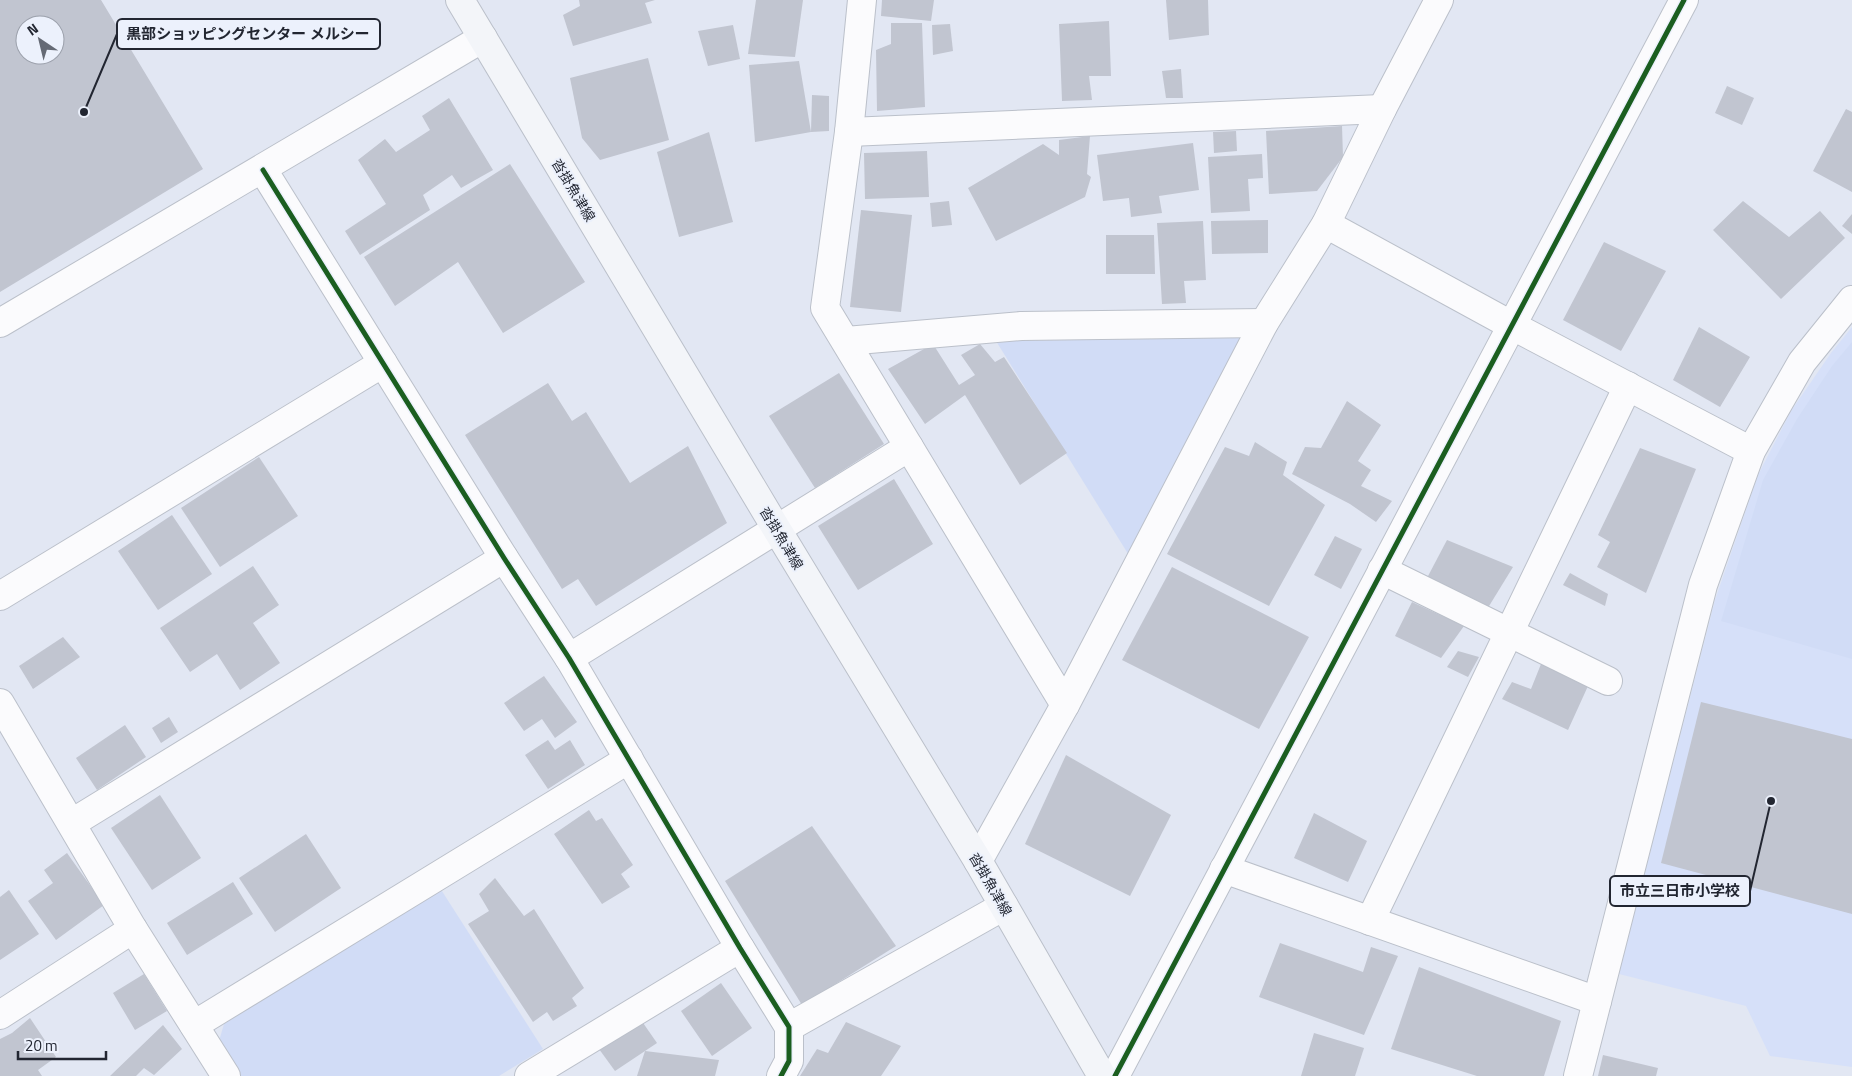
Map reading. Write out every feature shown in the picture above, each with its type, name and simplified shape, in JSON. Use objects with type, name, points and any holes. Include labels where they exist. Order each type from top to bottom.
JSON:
[{"type":"main road","name":"沓掛魚津線","points":[[460,0],[978,861],[1102,1076]]},
{"type":"street","points":[[862,0],[848,132],[825,308],[1065,705]]},
{"type":"street","points":[[978,861],[1065,705],[1264,323],[1326,224],[1382,109],[1439,0]]},
{"type":"street","points":[[1115,1076],[1684,0]]},
{"type":"street","points":[[0,323],[263,170],[483,38]]},
{"type":"street","points":[[848,132],[1382,109]]},
{"type":"street","points":[[263,170],[504,558],[569,658],[740,948],[789,1027],[789,1061],[781,1076]]},
{"type":"street","points":[[1326,224],[1511,325],[1751,451]]},
{"type":"street","points":[[1578,1076],[1704,586],[1751,451],[1802,362],[1852,300]]},
{"type":"street","points":[[846,341],[1022,326],[1264,323]]},
{"type":"street","points":[[0,596],[383,363]]},
{"type":"street","points":[[1370,921],[1628,386]]},
{"type":"street","points":[[569,658],[909,447]]},
{"type":"street","points":[[72,823],[504,558]]},
{"type":"street","points":[[1382,570],[1608,681]]},
{"type":"street","points":[[0,703],[133,929],[226,1076]]},
{"type":"street","points":[[194,1025],[629,759]]},
{"type":"street","points":[[1224,870],[1597,1001]]},
{"type":"street","points":[[789,1027],[1004,906]]},
{"type":"street","points":[[0,1015],[133,929]]},
{"type":"street","points":[[529,1076],[740,948]]},
{"type":"shaded area","points":[[1852,327],[1852,1067],[1770,1056],[1746,1006],[1619,974],[1715,600],[1758,475],[1791,411],[1831,353]]},
{"type":"shaded area","points":[[1246,338],[1130,557],[996,341]]},
{"type":"shaded area","points":[[1852,342],[1852,659],[1721,621],[1763,480],[1797,419],[1832,366]]},
{"type":"shaded area","points":[[440,888],[543,1049],[499,1076],[240,1076],[219,1041],[224,1024]]},
{"type":"building","points":[[0,0],[101,0],[203,169],[0,292]]},
{"type":"building","points":[[579,0],[655,0],[645,3],[652,23],[573,46],[563,15],[580,6]]},
{"type":"building","points":[[756,0],[803,0],[795,57],[748,54]]},
{"type":"building","points":[[882,0],[934,0],[931,21],[881,16]]},
{"type":"building","points":[[1166,0],[1208,0],[1209,35],[1169,40]]},
{"type":"building","points":[[1109,21],[1111,76],[1089,76],[1092,100],[1062,101],[1059,24]]},
{"type":"building","points":[[891,23],[922,23],[925,107],[877,111],[876,50],[891,44]]},
{"type":"building","points":[[950,24],[953,51],[933,55],[932,25]]},
{"type":"building","points":[[733,25],[740,59],[708,66],[698,31]]},
{"type":"building","points":[[648,58],[669,140],[600,160],[582,138],[570,78]]},
{"type":"building","points":[[799,61],[811,132],[755,142],[749,65]]},
{"type":"building","points":[[1181,69],[1183,98],[1166,98],[1162,71]]},
{"type":"building","points":[[1727,86],[1754,98],[1742,125],[1715,113]]},
{"type":"building","points":[[812,95],[829,96],[829,131],[811,132]]},
{"type":"building","points":[[449,98],[493,170],[461,188],[452,175],[423,195],[430,210],[360,255],[345,231],[386,204],[358,160],[385,139],[396,152],[430,130],[422,116]]},
{"type":"building","points":[[1846,109],[1852,112],[1852,192],[1813,171]]},
{"type":"building","points":[[1342,126],[1343,157],[1317,191],[1269,194],[1266,131]]},
{"type":"building","points":[[1236,131],[1237,151],[1214,153],[1213,132]]},
{"type":"building","points":[[709,132],[733,222],[679,237],[657,152]]},
{"type":"building","points":[[1090,136],[1087,174],[1091,177],[1085,197],[996,241],[968,188],[1043,144],[1059,155],[1059,140]]},
{"type":"building","points":[[1193,143],[1199,190],[1159,196],[1162,213],[1131,217],[1129,198],[1103,201],[1097,155]]},
{"type":"building","points":[[927,151],[929,197],[865,199],[864,153]]},
{"type":"building","points":[[1262,154],[1263,178],[1248,179],[1250,211],[1211,213],[1208,157]]},
{"type":"building","points":[[510,164],[585,282],[503,333],[458,262],[395,306],[364,257]]},
{"type":"building","points":[[949,201],[952,225],[932,227],[930,203]]},
{"type":"building","points":[[1743,201],[1789,237],[1820,211],[1845,238],[1781,299],[1713,230]]},
{"type":"building","points":[[861,210],[912,215],[901,312],[850,307]]},
{"type":"building","points":[[1852,214],[1852,234],[1842,226]]},
{"type":"building","points":[[1268,220],[1268,253],[1212,254],[1211,221]]},
{"type":"building","points":[[1203,221],[1206,280],[1184,281],[1186,303],[1162,304],[1157,223]]},
{"type":"building","points":[[1106,235],[1154,235],[1155,274],[1106,274]]},
{"type":"building","points":[[1604,242],[1666,271],[1621,351],[1563,320]]},
{"type":"building","points":[[1699,327],[1750,357],[1720,407],[1673,380]]},
{"type":"building","points":[[933,344],[959,385],[975,375],[961,355],[980,344],[995,362],[1004,357],[1067,453],[1020,485],[965,395],[925,424],[888,369]]},
{"type":"building","points":[[839,373],[884,444],[815,488],[769,416]]},
{"type":"building","points":[[548,383],[572,421],[586,412],[630,483],[688,446],[727,523],[596,606],[578,579],[562,589],[465,435]]},
{"type":"building","points":[[1347,401],[1381,425],[1358,461],[1371,470],[1361,486],[1392,501],[1376,522],[1350,504],[1292,474],[1305,447],[1321,448]]},
{"type":"building","points":[[1255,442],[1287,462],[1283,475],[1325,505],[1269,606],[1167,554],[1225,447],[1249,456]]},
{"type":"building","points":[[1640,448],[1696,469],[1646,593],[1597,567],[1610,542],[1598,535]]},
{"type":"building","points":[[259,457],[298,516],[220,567],[181,508]]},
{"type":"building","points":[[894,479],[933,544],[858,590],[818,526]]},
{"type":"building","points":[[172,515],[212,574],[158,610],[118,551]]},
{"type":"building","points":[[1335,536],[1362,549],[1341,589],[1314,575]]},
{"type":"building","points":[[1447,540],[1513,567],[1486,611],[1427,578]]},
{"type":"building","points":[[253,566],[279,605],[253,623],[280,663],[240,690],[217,654],[190,672],[160,628]]},
{"type":"building","points":[[1172,567],[1309,637],[1259,729],[1122,660]]},
{"type":"building","points":[[1570,573],[1608,594],[1605,606],[1563,585]]},
{"type":"building","points":[[1412,602],[1464,626],[1441,658],[1395,636]]},
{"type":"building","points":[[63,637],[80,657],[33,689],[19,666]]},
{"type":"building","points":[[1458,651],[1479,657],[1468,677],[1447,667]]},
{"type":"building","points":[[1541,664],[1588,686],[1568,730],[1502,699],[1512,682],[1531,689]]},
{"type":"building","points":[[544,676],[577,722],[555,738],[542,719],[524,731],[504,703]]},
{"type":"building","points":[[1701,702],[1852,739],[1852,914],[1661,863]]},
{"type":"building","points":[[169,717],[178,732],[161,743],[152,728]]},
{"type":"building","points":[[125,725],[146,757],[97,790],[76,758]]},
{"type":"building","points":[[548,740],[555,750],[570,740],[585,765],[548,789],[525,755]]},
{"type":"building","points":[[1066,755],[1171,815],[1130,896],[1025,844]]},
{"type":"building","points":[[160,795],[201,858],[152,890],[111,828]]},
{"type":"building","points":[[589,810],[596,821],[602,818],[633,865],[621,874],[630,887],[602,904],[554,834]]},
{"type":"building","points":[[1314,813],[1367,841],[1348,882],[1294,858]]},
{"type":"building","points":[[812,826],[896,946],[802,1005],[725,881]]},
{"type":"building","points":[[306,834],[341,888],[275,932],[239,878]]},
{"type":"building","points":[[67,853],[104,905],[56,940],[28,901],[53,883],[44,870]]},
{"type":"building","points":[[495,878],[524,916],[534,909],[584,988],[572,998],[577,1006],[553,1021],[547,1012],[533,1022],[468,924],[489,911],[479,894]]},
{"type":"building","points":[[233,882],[253,914],[187,955],[167,923]]},
{"type":"building","points":[[9,890],[39,934],[0,960],[0,897]]},
{"type":"building","points":[[1280,943],[1363,972],[1371,947],[1398,956],[1364,1035],[1259,997]]},
{"type":"building","points":[[1419,967],[1561,1021],[1544,1076],[1477,1076],[1391,1049]]},
{"type":"building","points":[[144,974],[167,1011],[135,1030],[113,993]]},
{"type":"building","points":[[721,983],[752,1028],[712,1056],[681,1011]]},
{"type":"building","points":[[30,1018],[56,1057],[38,1070],[42,1076],[0,1076],[0,1039],[12,1033]]},
{"type":"building","points":[[641,1020],[657,1043],[615,1071],[599,1049]]},
{"type":"building","points":[[846,1022],[901,1046],[881,1076],[800,1076],[817,1049],[828,1053]]},
{"type":"building","points":[[163,1025],[182,1049],[154,1075],[144,1068],[136,1076],[110,1076]]},
{"type":"building","points":[[1314,1033],[1364,1048],[1355,1076],[1301,1076]]},
{"type":"building","points":[[645,1051],[719,1060],[715,1076],[637,1076]]},
{"type":"building","points":[[1603,1055],[1658,1068],[1656,1076],[1598,1076]]},
{"type":"cycle path","points":[[1115,1076],[1684,0]]},
{"type":"cycle path","points":[[263,170],[504,558],[569,658],[740,948],[789,1027],[789,1061],[781,1076]]},
{"type":"place","name":"黒部ショッピングセンター メルシー","points":[[84,112]]},
{"type":"place","name":"市立三日市小学校","points":[[1771,801]]}]
